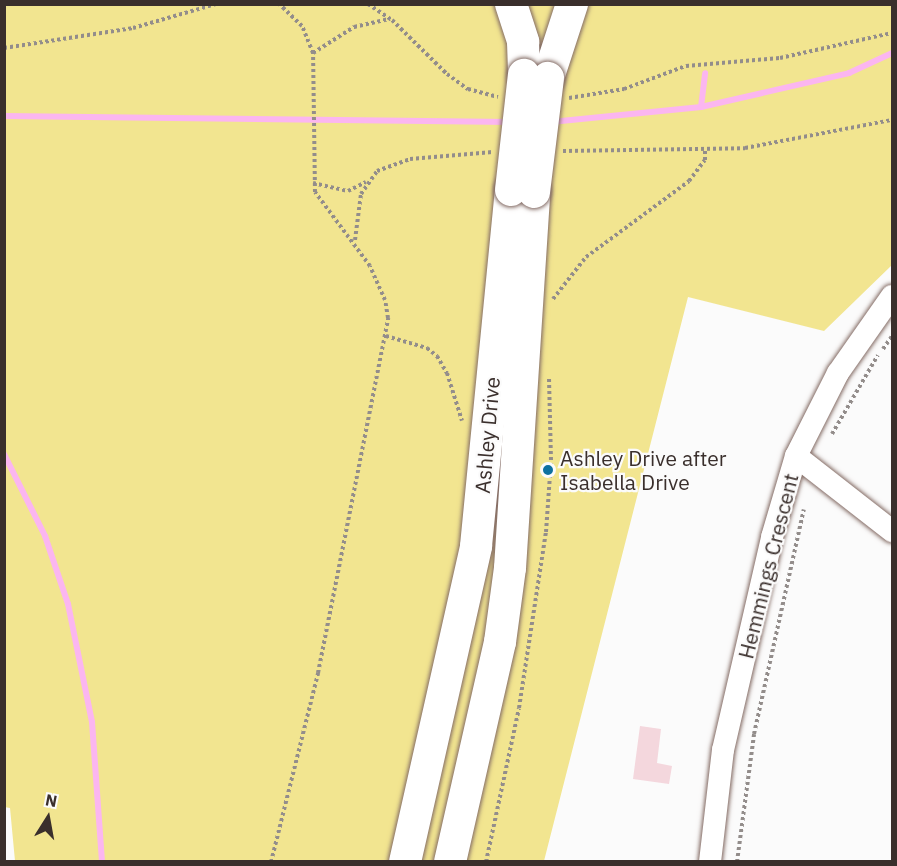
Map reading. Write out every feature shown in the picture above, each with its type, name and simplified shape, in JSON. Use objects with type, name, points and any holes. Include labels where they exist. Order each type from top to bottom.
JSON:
[{"type":"main road","name":"Ashley Drive","points":[[511,4],[523,42],[545,84]]},
{"type":"main road","name":"Ashley Drive","points":[[405,861],[477,546],[522,191],[545,84],[572,4]]},
{"type":"main road","name":"Ashley Drive","points":[[450,861],[500,642],[510,568],[522,191]]},
{"type":"street","name":"Hemmings Crescent","points":[[710,861],[723,750],[771,537],[796,456],[838,373],[892,296]]},
{"type":"street","points":[[796,456],[892,531]]},
{"type":"path","points":[[4,48],[133,28],[216,4]]},
{"type":"path","points":[[271,861],[318,673],[386,336],[385,300],[355,242],[315,192],[312,170],[313,53],[302,26],[279,4]]},
{"type":"path","points":[[368,4],[390,19],[447,74],[468,89],[501,98]]},
{"type":"path","points":[[313,53],[354,27],[390,19]]},
{"type":"path","points":[[545,84],[606,94],[686,66],[780,58],[892,33]]},
{"type":"path","points":[[556,151],[770,146],[892,120]]},
{"type":"path","points":[[548,306],[564,281],[586,257],[689,182],[705,160],[705,149]]},
{"type":"path","points":[[355,242],[361,194],[367,182],[377,171],[410,159],[499,152]]},
{"type":"path","points":[[313,183],[348,191],[367,182]]},
{"type":"path","points":[[386,336],[427,348],[437,356],[447,373],[465,430]]},
{"type":"path","points":[[828,439],[892,336]]},
{"type":"path","points":[[486,861],[519,708],[546,532],[551,460],[549,372]]},
{"type":"path","points":[[737,861],[754,734],[805,502]]},
{"type":"shaded area","points":[[4,5],[892,5],[892,265],[824,331],[688,297],[544,861],[15,861],[10,808],[4,807]]},
{"type":"building","points":[[640,726],[661,729],[657,763],[672,766],[669,784],[633,779]]},
{"type":"waterway","points":[[551,122],[701,107],[849,73],[892,53]]},
{"type":"waterway","points":[[701,107],[705,73]]},
{"type":"waterway","points":[[4,116],[511,122]]},
{"type":"waterway","points":[[4,454],[45,536],[68,604],[92,722],[102,862]]},
{"type":"place","name":"Ashley Drive after Isabella Drive","points":[[548,470]]}]
